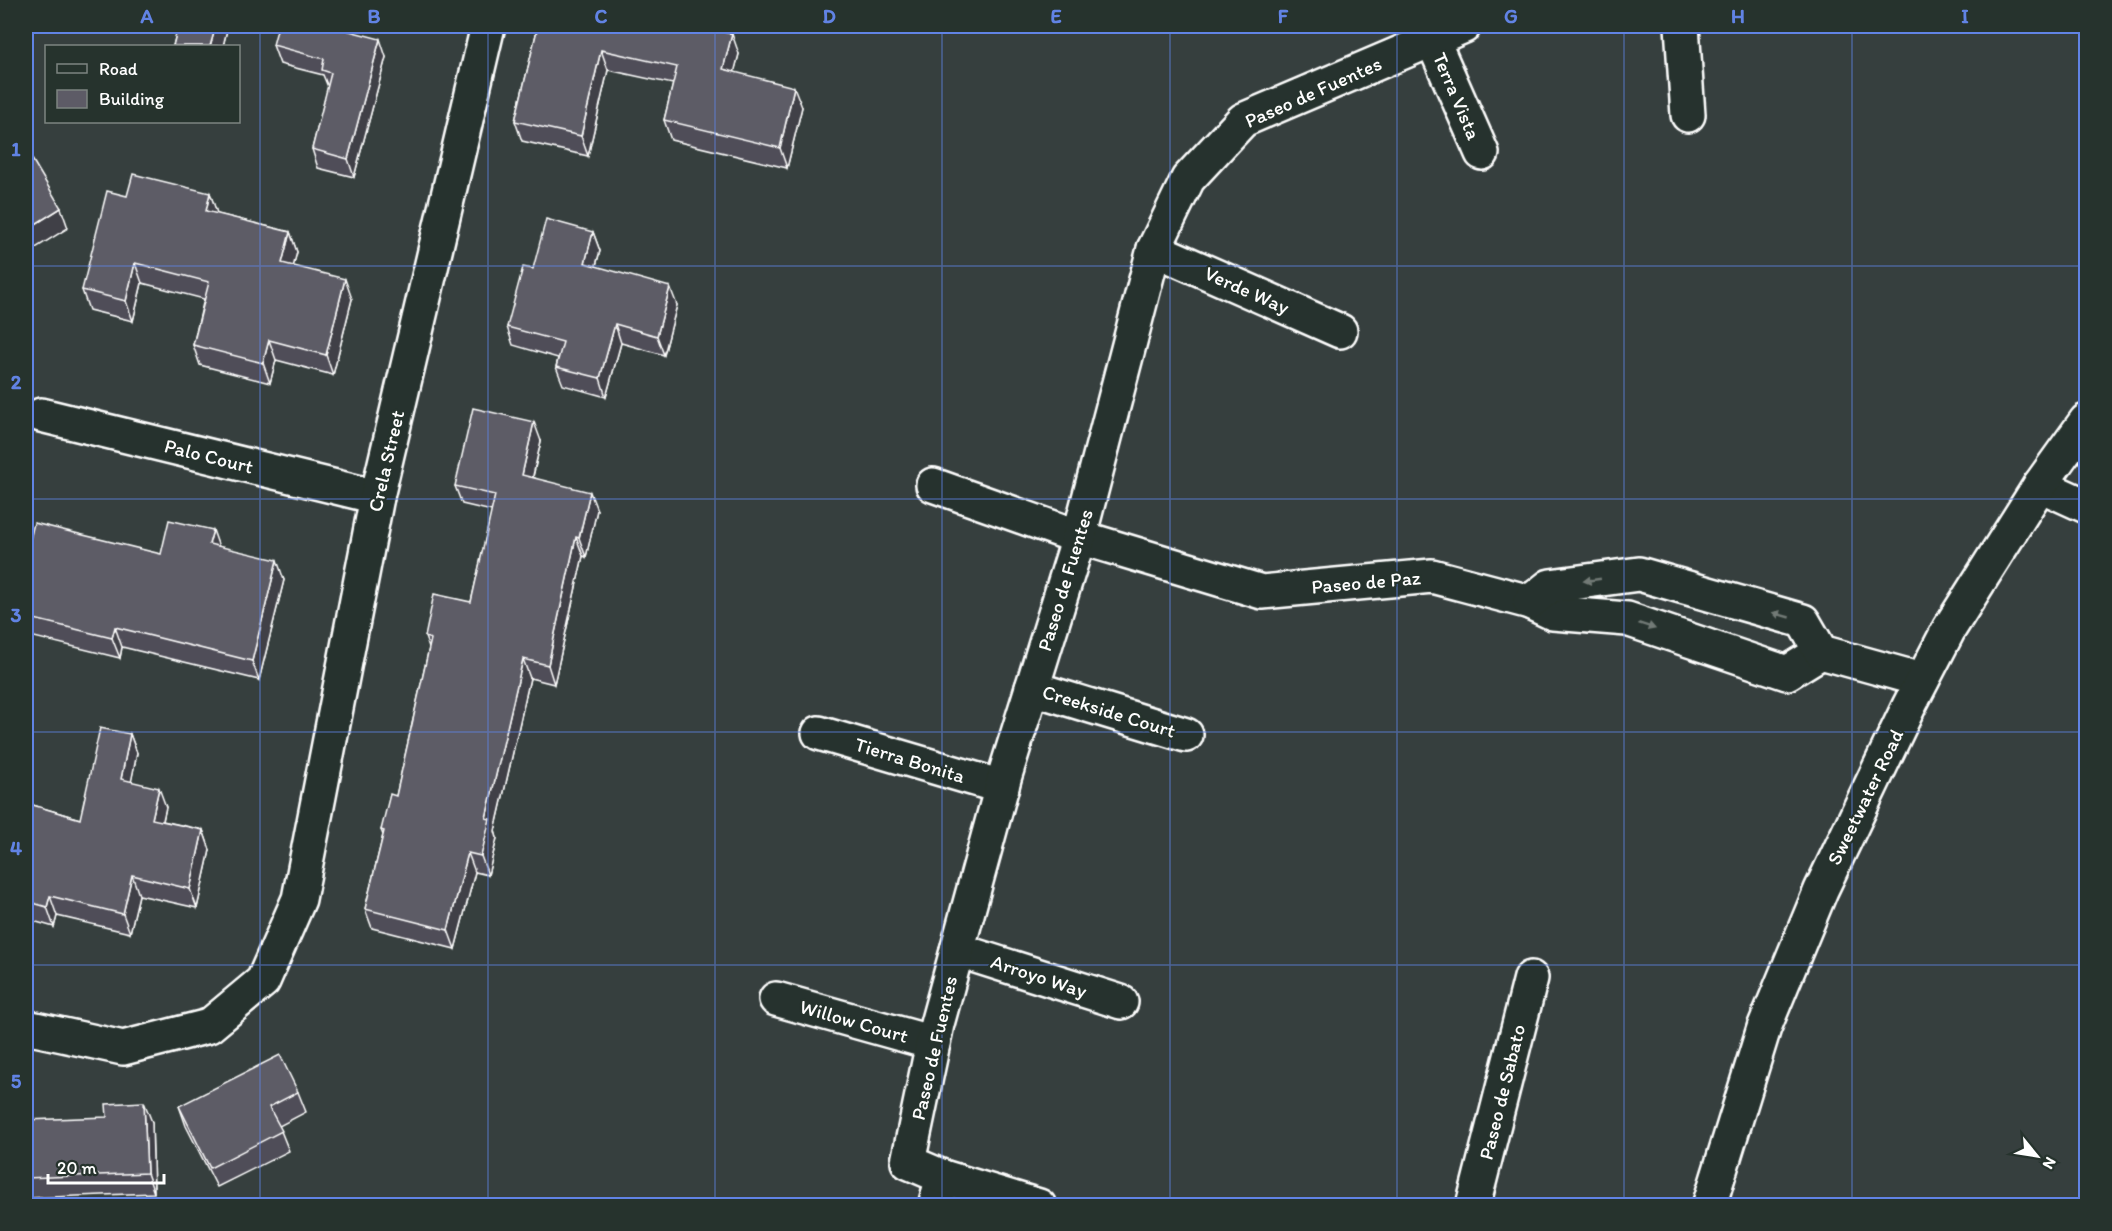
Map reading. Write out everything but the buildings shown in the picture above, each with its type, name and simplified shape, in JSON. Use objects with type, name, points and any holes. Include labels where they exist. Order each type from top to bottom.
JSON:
[{"type":"street","name":"Crela Street","points":[[26,1027],[123,1048],[209,1026],[263,981],[299,899],[377,497],[488,26]]},
{"type":"street","name":"Paseo de Fuentes","points":[[1039,1206],[939,1191],[908,1162],[933,1043],[957,950],[1002,787],[1079,537],[1154,249],[1188,179],[1243,120],[1464,26]]},
{"type":"street","points":[[1683,26],[1688,115]]},
{"type":"street","name":"Terra Vista","points":[[1432,39],[1482,153]]},
{"type":"street","name":"Verde Way","points":[[1154,249],[1340,332]]},
{"type":"street","name":"Palo Court","points":[[41,416],[377,497]]},
{"type":"street","name":"Sweetwater Road","points":[[1709,1206],[1764,1028],[1821,890],[1949,629],[2040,485],[2086,421]]},
{"type":"street","name":"Paseo de Paz","points":[[933,485],[1079,537],[1263,592],[1432,576],[1530,602],[1553,613],[1627,619],[1787,673],[1821,652]]},
{"type":"street","points":[[2040,485],[2086,506]]},
{"type":"street","points":[[1530,602],[1550,586],[1639,574],[1803,621],[1821,652],[1922,680]]},
{"type":"street","name":"Creekside Court","points":[[1032,688],[1186,735]]},
{"type":"street","name":"Tierra Bonita","points":[[819,733],[1002,787]]},
{"type":"street","name":"Arroyo Way","points":[[957,950],[1121,1002]]},
{"type":"street","name":"Paseo de Sabato","points":[[1473,1206],[1531,978]]},
{"type":"street","name":"Willow Court","points":[[776,999],[933,1043]]}]
